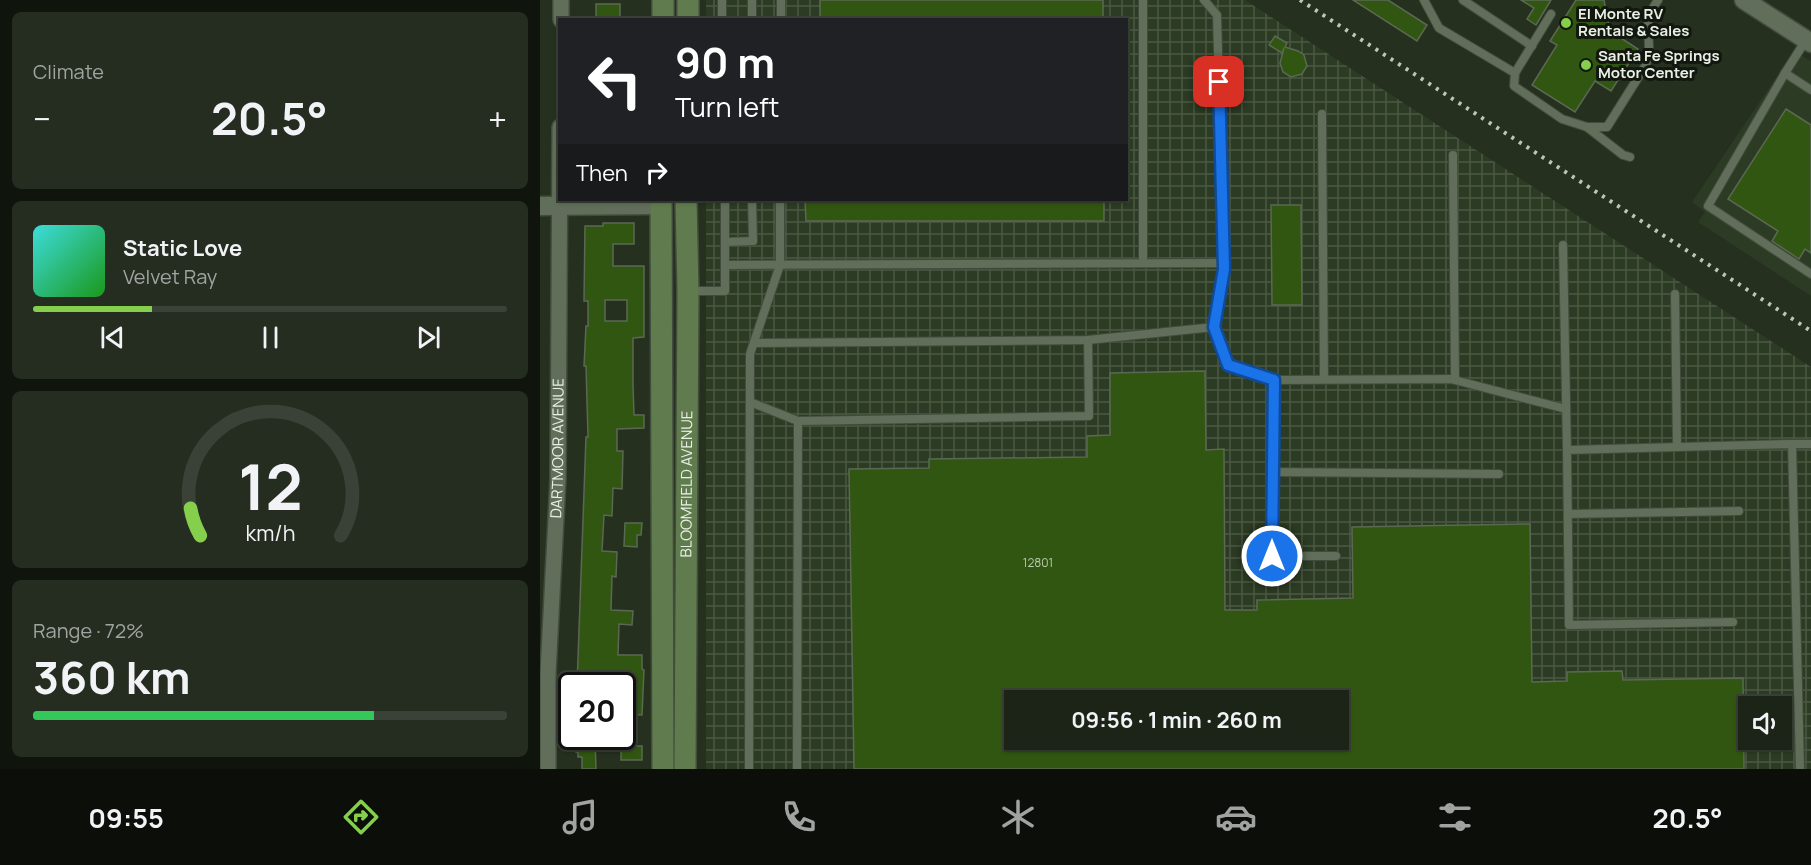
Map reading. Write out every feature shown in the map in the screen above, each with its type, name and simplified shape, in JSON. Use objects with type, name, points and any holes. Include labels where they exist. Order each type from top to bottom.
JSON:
[{"type":"main road","points":[[663,0],[663,18]]},
{"type":"main road","points":[[688,0],[688,18]]},
{"type":"main road","points":[[665,201],[686,229]]},
{"type":"main road","name":"BLOOMFIELD AVENUE","points":[[663,769],[665,201]]},
{"type":"main road","name":"BLOOMFIELD AVENUE","points":[[685,769],[688,291],[686,201]]},
{"type":"main road","points":[[663,273],[676,285],[688,291]]},
{"type":"main road","points":[[663,308],[676,296],[688,291]]},
{"type":"street","points":[[561,0],[561,18]]},
{"type":"street","points":[[1744,0],[1808,42]]},
{"type":"street","name":"DARTMOOR AVENUE","points":[[548,769],[548,673],[558,478],[549,206],[558,141]]},
{"type":"street","points":[[549,206],[665,201]]},
{"type":"lane","points":[[722,0],[722,18]]},
{"type":"lane","points":[[752,0],[752,18]]},
{"type":"lane","points":[[781,0],[781,18]]},
{"type":"lane","points":[[1143,0],[1143,263]]},
{"type":"lane","points":[[1204,0],[1217,15],[1224,263],[1214,327],[1228,365],[1274,380],[1455,380],[1566,409]]},
{"type":"lane","points":[[1424,0],[1439,28],[1515,73]]},
{"type":"lane","points":[[1463,0],[1532,46]]},
{"type":"lane","points":[[1551,14],[1515,73],[1514,86],[1562,119],[1587,127],[1607,127],[1646,65],[1649,49],[1648,16],[1655,1]]},
{"type":"lane","points":[[1808,42],[1785,73],[1707,206],[1811,274]]},
{"type":"lane","points":[[1785,73],[1811,90]]},
{"type":"lane","points":[[1322,114],[1324,380]]},
{"type":"lane","points":[[1587,127],[1623,155],[1630,157]]},
{"type":"lane","points":[[1453,155],[1455,380]]},
{"type":"lane","points":[[688,291],[725,291],[724,201]]},
{"type":"lane","points":[[725,242],[753,241],[752,201]]},
{"type":"lane","points":[[749,769],[750,354],[780,265],[780,201]]},
{"type":"lane","points":[[1563,245],[1569,625],[1733,622]]},
{"type":"lane","points":[[725,265],[1224,263]]},
{"type":"lane","points":[[1675,294],[1677,447]]},
{"type":"lane","points":[[754,343],[1088,340],[1214,327]]},
{"type":"lane","points":[[750,402],[798,421],[1089,416],[1088,340]]},
{"type":"lane","points":[[1274,380],[1272,556],[1336,556]]},
{"type":"lane","points":[[797,769],[798,421]]},
{"type":"lane","points":[[1792,444],[1800,769]]},
{"type":"lane","points":[[1567,450],[1811,444]]},
{"type":"lane","points":[[1273,472],[1499,474]]},
{"type":"lane","points":[[1568,514],[1739,511]]},
{"type":"shaded area","points":[[706,0],[1245,0],[1811,367],[1811,769],[706,769],[706,201],[1128,201],[1128,18],[706,18]]},
{"type":"shaded area","points":[[1794,51],[1811,61],[1811,296],[1698,222],[1705,212],[1692,202]]},
{"type":"building","points":[[820,0],[1103,0],[1103,18],[820,18]]},
{"type":"building","points":[[1353,0],[1388,0],[1427,25],[1417,41]]},
{"type":"building","points":[[1521,0],[1551,0],[1536,25],[1527,19],[1534,8]]},
{"type":"building","name":"Santa Fe Springs Motor Center","points":[[1576,0],[1604,0],[1610,31],[1638,49],[1611,91],[1595,81],[1575,112],[1532,85],[1557,45],[1550,41]]},
{"type":"building","points":[[596,4],[620,4],[620,17],[596,18]]},
{"type":"building","points":[[1275,36],[1287,43],[1285,47],[1304,55],[1307,66],[1302,74],[1291,77],[1283,72],[1280,63],[1284,48],[1282,53],[1269,45]]},
{"type":"building","points":[[1786,109],[1811,125],[1811,253],[1805,249],[1799,259],[1772,241],[1778,231],[1728,199]]},
{"type":"building","points":[[805,201],[1104,201],[1104,221],[806,221]]},
{"type":"building","points":[[1271,205],[1301,205],[1302,305],[1272,305]]},
{"type":"building","points":[[603,223],[634,223],[634,244],[613,244],[613,266],[644,266],[644,337],[633,338],[633,385],[634,415],[644,415],[644,428],[617,429],[617,451],[623,451],[622,489],[613,488],[612,516],[604,515],[602,551],[617,552],[616,577],[612,576],[611,610],[633,611],[632,625],[619,624],[618,655],[642,655],[642,669],[644,670],[642,715],[636,715],[636,672],[578,672],[586,437],[588,437],[586,366],[584,366],[586,326],[588,326],[588,301],[584,301],[585,226],[603,226]],"holes":[[[605,300],[627,300],[627,321],[605,321]]]},
{"type":"building","points":[[1205,371],[1206,450],[1224,449],[1225,610],[1257,610],[1257,600],[1353,598],[1352,527],[1530,524],[1532,682],[1567,681],[1567,672],[1622,671],[1623,680],[1743,678],[1743,696],[1738,696],[1738,750],[1744,750],[1744,769],[854,769],[849,469],[929,468],[929,459],[1087,457],[1087,436],[1110,435],[1110,373]]},
{"type":"building","points":[[625,523],[642,523],[641,535],[637,535],[637,547],[624,546]]},
{"type":"building","points":[[636,746],[642,746],[642,760],[621,760],[621,750],[636,750]]},
{"type":"building","points":[[576,750],[595,750],[596,769],[582,769],[582,757],[578,757],[578,752]]},
{"type":"railway","points":[[1300,0],[1811,331]]},
{"type":"place","name":"El Monte RV Rentals & Sales","points":[[1566,23]]},
{"type":"place","name":"Santa Fe Springs Motor Center","points":[[1586,65]]},
{"type":"route","points":[[1219,82],[1224,269],[1214,327],[1228,365],[1274,380],[1272,556]]}]
